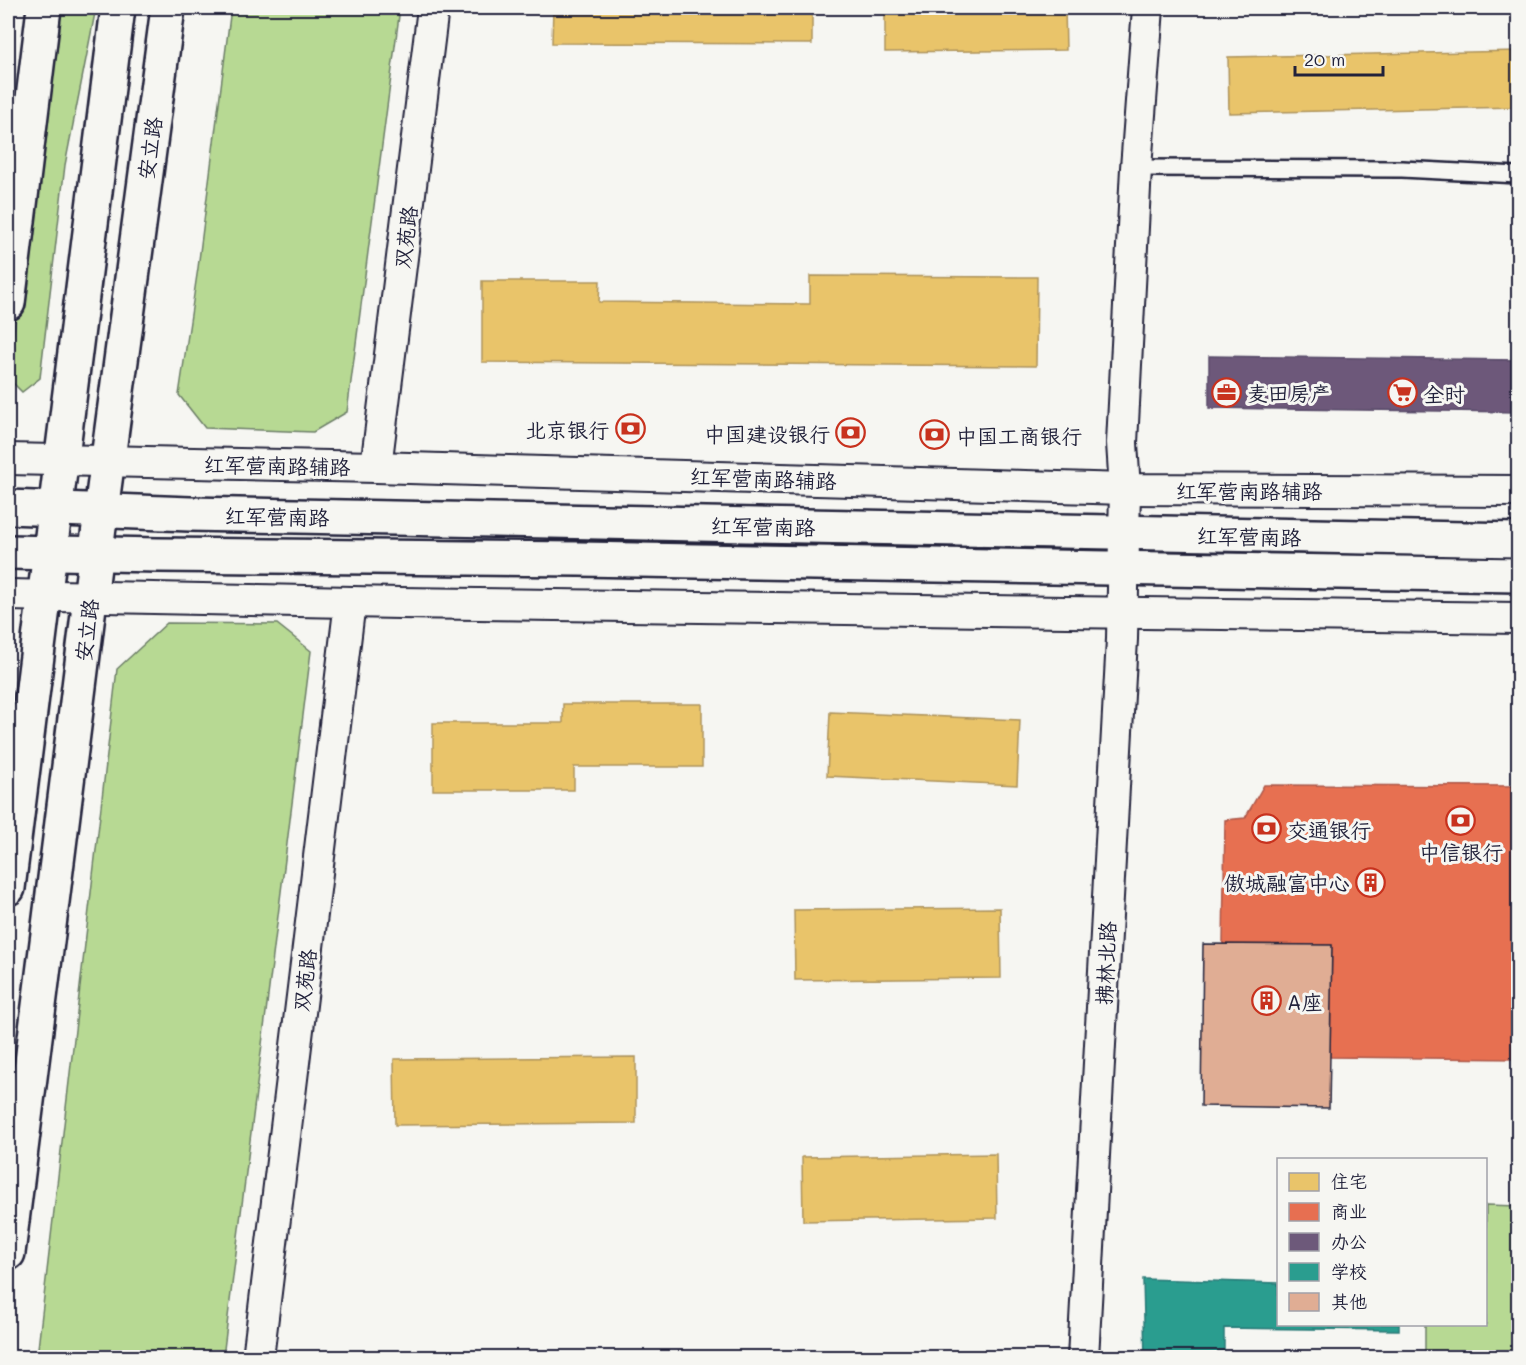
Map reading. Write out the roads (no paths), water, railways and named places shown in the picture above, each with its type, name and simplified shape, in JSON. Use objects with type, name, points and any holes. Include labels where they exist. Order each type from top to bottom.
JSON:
[{"type":"main road","points":[[8,303],[44,8]]},
{"type":"main road","points":[[8,888],[118,8]]},
{"type":"main road","name":"安立路","points":[[8,1252],[101,511],[168,8]]},
{"type":"main road","name":"红军营南路","points":[[8,507],[1124,534],[1518,540]]},
{"type":"main road","name":"红军营南路","points":[[8,552],[602,559],[1518,575]]},
{"type":"street","name":"双苑路","points":[[376,467],[433,8]]},
{"type":"street","name":"拂林北路","points":[[1083,1358],[1122,614],[1125,489],[1122,444],[1136,168],[1148,8]]},
{"type":"street","name":"红军营南路辅路","points":[[8,459],[376,467],[1125,489],[1518,491]]},
{"type":"street","points":[[8,595],[1122,614],[1518,618]]},
{"type":"street","name":"双苑路","points":[[258,1358],[350,602]]},
{"type":"lane","points":[[1136,168],[1402,169],[1518,175]]},
{"type":"place","name":"麦田房产","points":[[1226,392]]},
{"type":"place","name":"全时","points":[[1402,393]]},
{"type":"place","name":"北京银行","points":[[630,429]]},
{"type":"place","name":"中国建设银行","points":[[851,433]]},
{"type":"place","name":"中国工商银行","points":[[935,435]]},
{"type":"place","name":"中信银行","points":[[1461,820]]},
{"type":"place","name":"交通银行","points":[[1266,829]]},
{"type":"place","name":"傲城融富中心","points":[[1371,882]]},
{"type":"place","name":"A座","points":[[1266,1001]]}]
